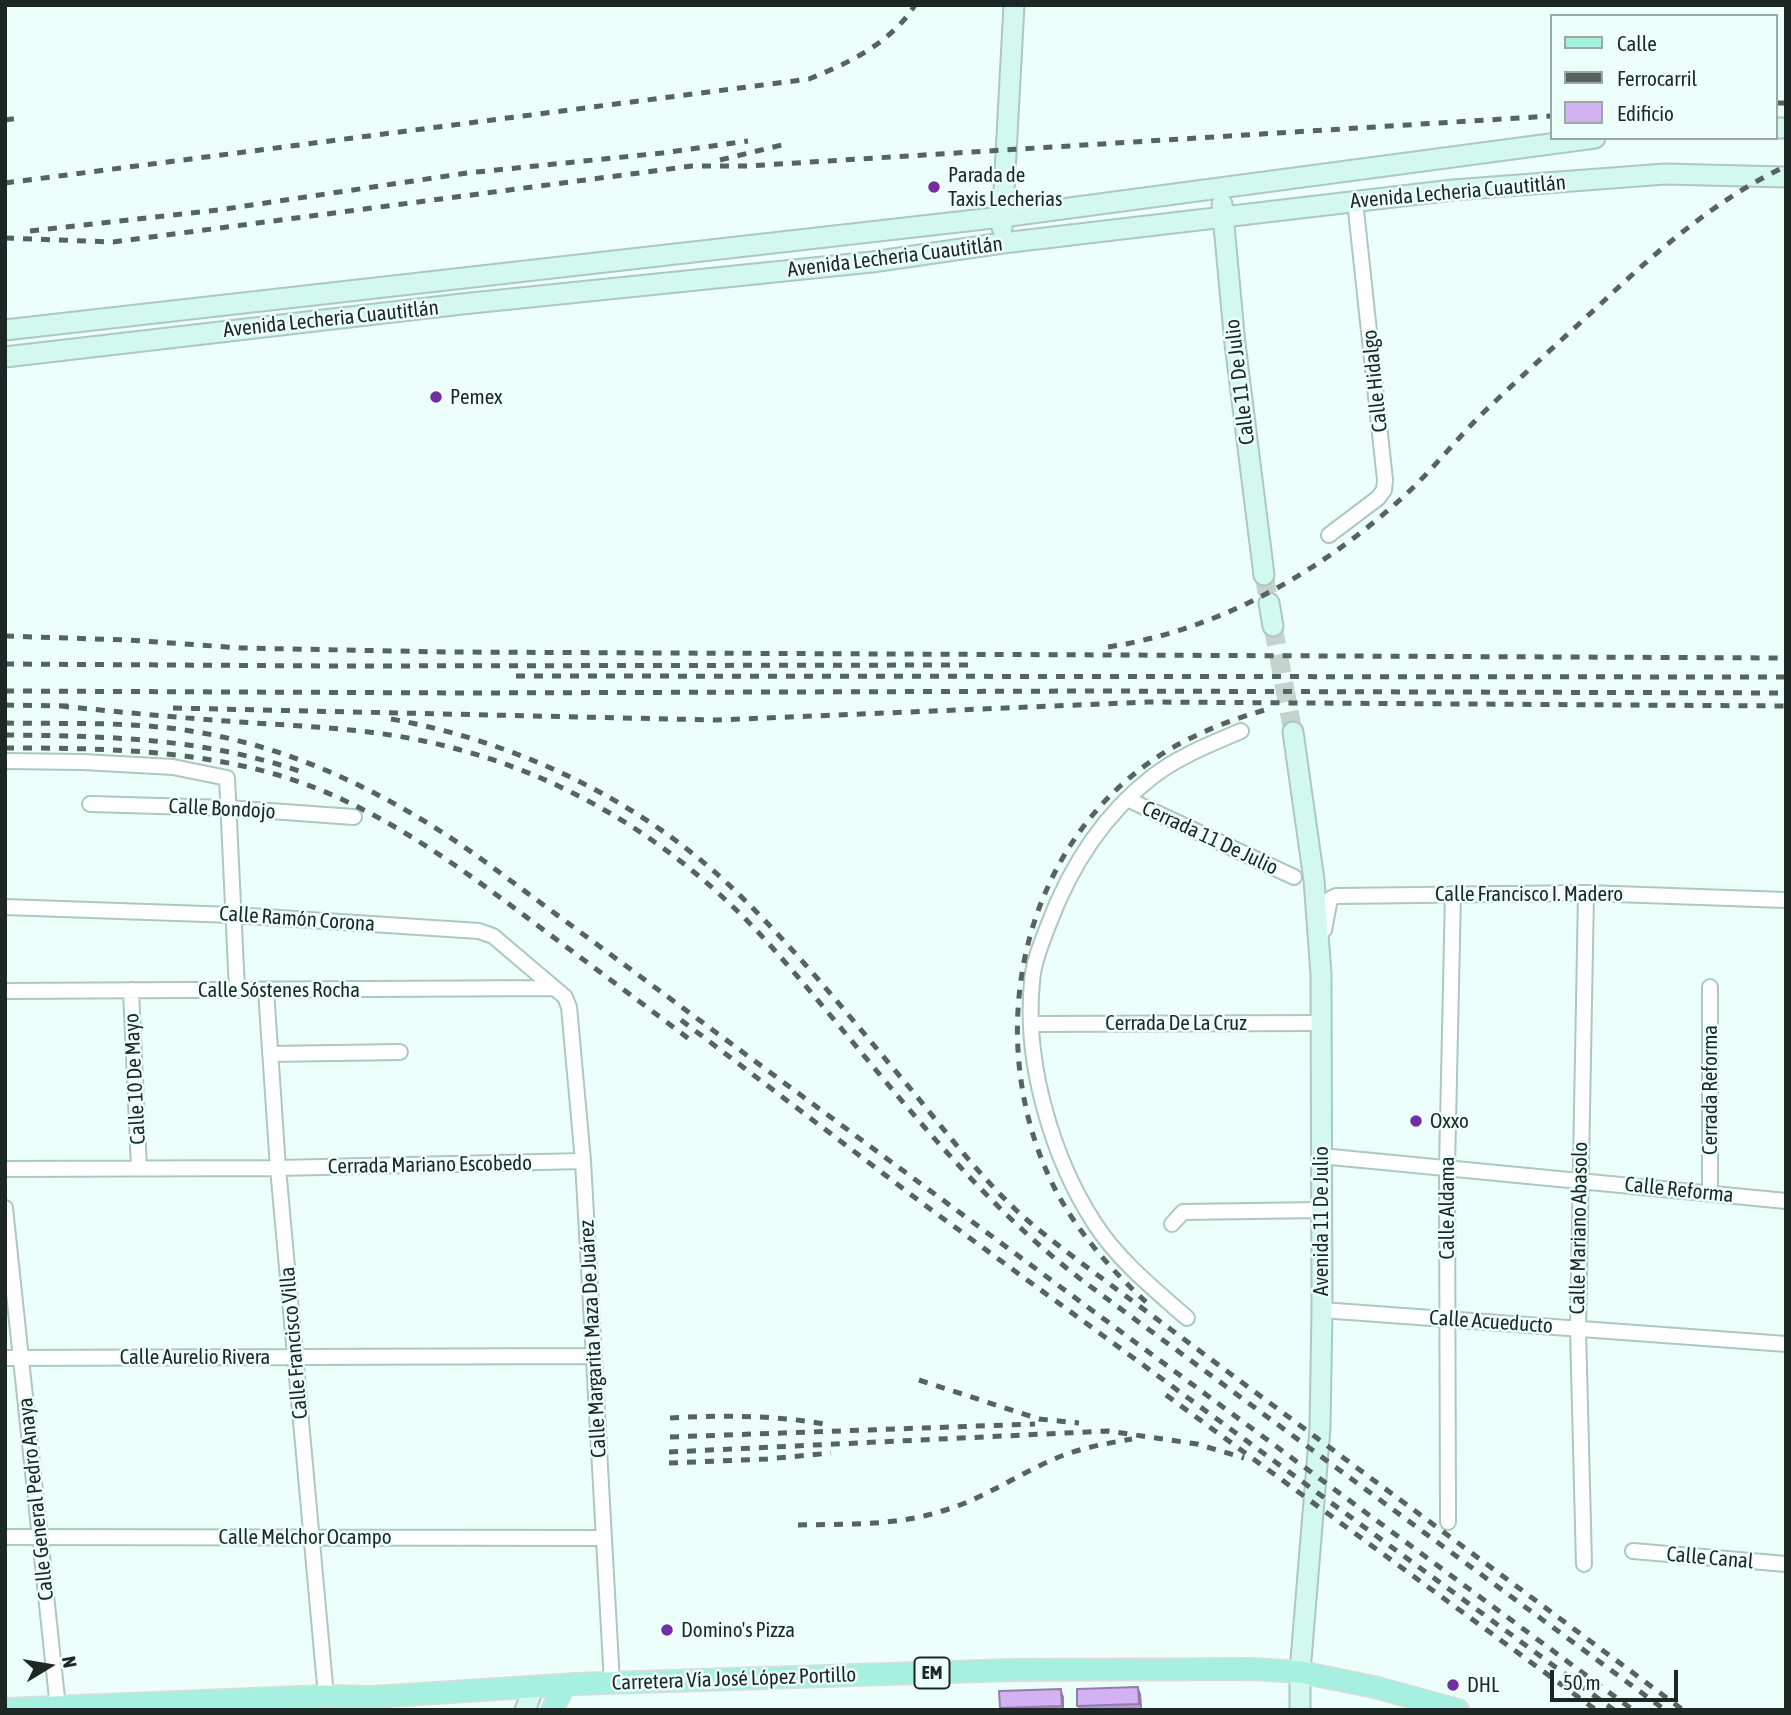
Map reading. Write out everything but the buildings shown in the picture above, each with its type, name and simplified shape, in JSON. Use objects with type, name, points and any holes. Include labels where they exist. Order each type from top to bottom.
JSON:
[{"type":"main road","points":[[1003,243],[1002,217],[1014,5]]},
{"type":"main road","name":"Avenida Lecheria Cuautitlán","points":[[5,330],[1002,217],[1580,140]]},
{"type":"main road","points":[[1448,158],[1452,190]]},
{"type":"main road","name":"Avenida Lecheria Cuautitlán","points":[[5,357],[192,334],[872,262],[1003,243],[1452,190],[1665,174],[1786,177]]},
{"type":"main road","name":"Calle 11 De Julio","points":[[1220,187],[1235,344],[1264,575]]},
{"type":"main road","points":[[189,308],[192,334]]},
{"type":"main road","points":[[1269,603],[1273,626]]},
{"type":"main road","name":"Avenida 11 De Julio","points":[[1293,732],[1314,880],[1321,954],[1320,1428],[1300,1672],[1300,1710]]},
{"type":"main road","name":"Carretera Vía José López Portillo","points":[[5,1709],[326,1696],[373,1697],[612,1683],[1013,1670],[1254,1669],[1300,1672],[1374,1687],[1458,1710]]},
{"type":"main road","points":[[552,1710],[565,1685]]},
{"type":"main road","points":[[525,1710],[534,1687]]},
{"type":"street","name":"Calle Hidalgo","points":[[1329,536],[1378,498],[1384,490],[1385,480],[1355,201]]},
{"type":"street","points":[[1187,1318],[1132,1269],[1096,1225],[1071,1181],[1050,1126],[1037,1073],[1032,1024],[1032,979],[1054,910],[1076,862],[1099,829],[1154,775],[1191,752],[1241,731]]},
{"type":"street","points":[[5,761],[173,767],[227,778],[237,990]]},
{"type":"street","name":"Cerrada 11 De Julio","points":[[1127,799],[1294,877]]},
{"type":"street","name":"Calle Bondojo","points":[[90,804],[228,808],[354,817]]},
{"type":"street","name":"Calle Francisco I. Madero","points":[[1321,954],[1327,905],[1330,899],[1336,896],[1586,892],[1786,900]]},
{"type":"street","name":"Calle Mariano Abasolo","points":[[1584,1564],[1578,1329],[1586,892]]},
{"type":"street","name":"Calle Aldama","points":[[1448,1521],[1447,1168],[1453,894]]},
{"type":"street","name":"Calle Ramón Corona","points":[[5,907],[233,915],[479,931],[493,936],[565,997]]},
{"type":"street","name":"Cerrada Reforma","points":[[1710,987],[1710,1193]]},
{"type":"street","name":"Calle Sóstenes Rocha","points":[[5,991],[552,988]]},
{"type":"street","name":"Calle 10 De Mayo","points":[[131,990],[139,1168]]},
{"type":"street","name":"Calle Francisco Villa","points":[[265,990],[278,1168],[326,1696]]},
{"type":"street","name":"Calle Margarita Maza De Juárez","points":[[565,997],[569,1007],[583,1161],[612,1683]]},
{"type":"street","name":"Cerrada De La Cruz","points":[[1032,1024],[1320,1023]]},
{"type":"street","points":[[270,1055],[400,1052]]},
{"type":"street","name":"Calle Reforma","points":[[1321,1156],[1786,1201]]},
{"type":"street","name":"Cerrada Mariano Escobedo","points":[[278,1168],[583,1161]]},
{"type":"street","points":[[5,1169],[278,1168]]},
{"type":"street","name":"Calle General Pedro Anaya","points":[[5,1208],[58,1708]]},
{"type":"street","points":[[1172,1224],[1183,1212],[1321,1210]]},
{"type":"street","name":"Calle Acueducto","points":[[1322,1310],[1786,1344]]},
{"type":"street","name":"Calle Aurelio Rivera","points":[[5,1358],[594,1356]]},
{"type":"street","name":"Calle Melchor Ocampo","points":[[5,1537],[604,1538]]},
{"type":"street","name":"Calle Canal","points":[[1633,1551],[1786,1564]]},
{"type":"tunnel","points":[[1264,575],[1269,603]]},
{"type":"tunnel","points":[[1273,626],[1293,732]]},
{"type":"railway","points":[[5,183],[809,79],[854,59],[881,41],[915,5]]},
{"type":"railway","points":[[1777,103],[1786,103]]},
{"type":"railway","points":[[5,238],[113,242],[692,166],[747,166],[1550,116]]},
{"type":"railway","points":[[5,120],[20,118]]},
{"type":"railway","points":[[30,231],[218,210],[467,173],[662,153],[748,141]]},
{"type":"railway","points":[[720,160],[786,144]]},
{"type":"railway","points":[[1108,647],[1149,639],[1228,612],[1302,574],[1337,551],[1402,498],[1486,410],[1648,260],[1714,208],[1786,166]]},
{"type":"railway","points":[[5,636],[128,640],[242,648],[446,652],[1786,658]]},
{"type":"railway","points":[[5,664],[971,665]]},
{"type":"railway","points":[[516,676],[1786,677]]},
{"type":"railway","points":[[5,691],[1786,693]]},
{"type":"railway","points":[[173,708],[716,720],[1148,702],[1786,706]]},
{"type":"railway","points":[[5,705],[68,706]]},
{"type":"railway","points":[[60,706],[349,730],[414,739],[467,752],[518,769],[567,790],[614,815],[658,844],[740,913],[924,1127],[1002,1210],[1043,1248],[1087,1284],[1665,1710]]},
{"type":"railway","points":[[1146,1302],[1083,1234],[1054,1187],[1031,1127],[1019,1065],[1019,1002],[1029,940],[1051,881],[1083,827],[1126,781],[1190,738],[1224,723],[1272,708]]},
{"type":"railway","points":[[391,719],[483,742],[527,758],[613,800],[692,853],[752,907],[797,955],[971,1163],[1030,1223],[1683,1710]]},
{"type":"railway","points":[[5,723],[121,724],[203,733],[289,756],[330,772],[410,812],[484,861],[1633,1710]]},
{"type":"railway","points":[[5,735],[155,741],[229,752],[302,772]]},
{"type":"railway","points":[[5,748],[108,750],[177,755],[244,766],[314,787],[414,838],[507,903],[689,1039]]},
{"type":"railway","points":[[681,1020],[922,1203],[1614,1710]]},
{"type":"railway","points":[[919,1380],[1039,1419],[1079,1423]]},
{"type":"railway","points":[[1166,1395],[1596,1710]]},
{"type":"railway","points":[[670,1418],[750,1417],[830,1425]]},
{"type":"railway","points":[[670,1437],[1035,1424]]},
{"type":"railway","points":[[669,1452],[1108,1431],[1197,1444],[1244,1458]]},
{"type":"railway","points":[[798,1525],[870,1523],[924,1516],[958,1506],[1064,1455],[1132,1439]]},
{"type":"railway","points":[[669,1463],[831,1453]]},
{"type":"place","name":"Parada de Taxis Lecherias","points":[[934,187]]},
{"type":"place","name":"Pemex","points":[[436,397]]},
{"type":"place","name":"Oxxo","points":[[1416,1121]]},
{"type":"place","name":"Domino's Pizza","points":[[667,1630]]},
{"type":"place","name":"DHL","points":[[1453,1685]]}]
